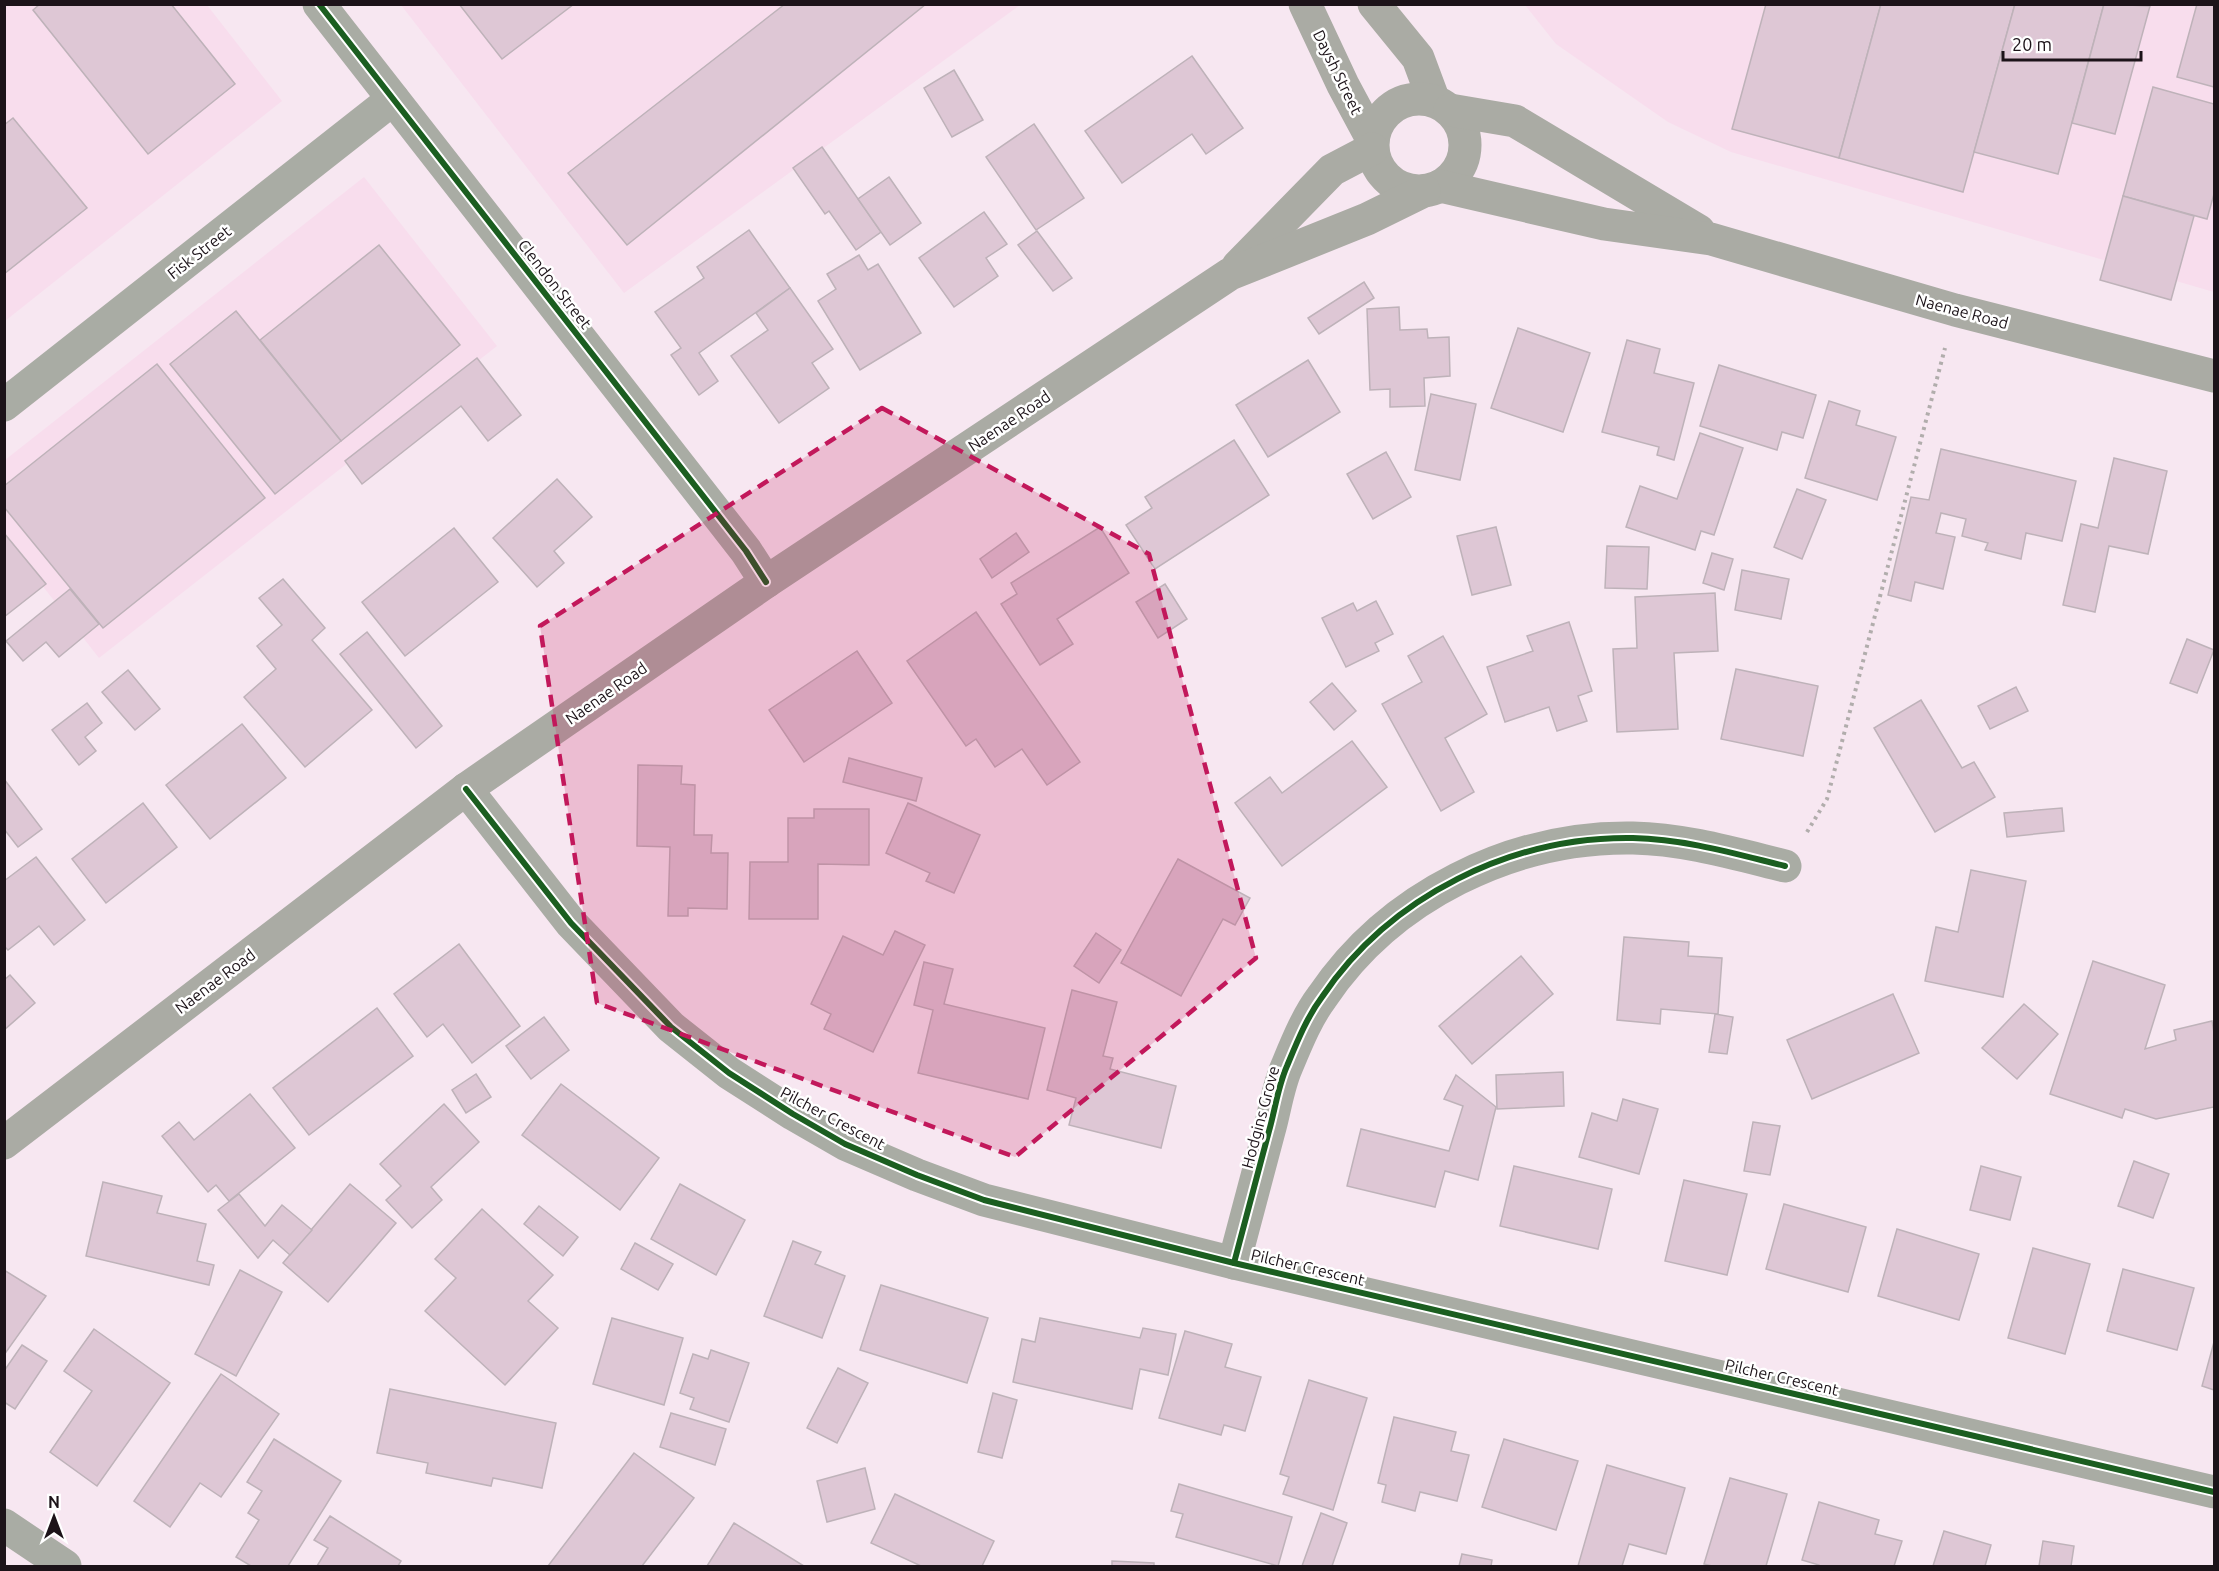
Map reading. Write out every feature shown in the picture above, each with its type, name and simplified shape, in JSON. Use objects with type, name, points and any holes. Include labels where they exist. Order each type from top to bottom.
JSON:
[{"type":"main road","name":"Daysh Street","points":[[1305,4],[1372,144]]},
{"type":"main road","points":[[1374,4],[1418,58],[1442,105],[1460,121],[1466,136],[1466,151],[1461,166],[1453,178],[1432,189],[1409,190],[1395,186],[1376,164],[1372,144],[1376,126],[1394,105],[1406,100],[1420,98],[1442,105]]},
{"type":"main road","name":"Naenae Road","points":[[1442,105],[1515,121],[1711,238]]},
{"type":"main road","name":"Naenae Road","points":[[1230,274],[1332,170],[1372,144]]},
{"type":"main road","name":"Naenae Road","points":[[4,1143],[466,789],[766,582],[1230,274],[1367,219],[1432,189],[1604,224],[1711,238],[1955,310],[2214,376]]},
{"type":"street","name":"Clendon Street","points":[[319,4],[746,551],[766,582]]},
{"type":"street","name":"Fisk Street","points":[[4,405],[393,99]]},
{"type":"street","name":"Pilcher Crescent","points":[[466,789],[571,923],[671,1027],[729,1073],[793,1114],[845,1144],[916,1175],[984,1200],[1234,1263],[2214,1492]]},
{"type":"street","name":"Hodgins Grove","points":[[1234,1263],[1286,1069],[1302,1031],[1321,998],[1350,960],[1391,921],[1436,890],[1483,867],[1536,850],[1586,841],[1634,838],[1692,844],[1785,866]]},
{"type":"street","points":[[4,1525],[65,1566]]},
{"type":"path","points":[[1785,866],[1827,799],[1955,310]]},
{"type":"highlighted area","points":[[882,408],[1149,554],[1256,958],[1015,1157],[597,1003],[540,626]]},
{"type":"shaded area","points":[[5,5],[207,5],[282,101],[5,321]]},
{"type":"shaded area","points":[[401,5],[1020,5],[624,293]]},
{"type":"shaded area","points":[[1525,5],[2214,5],[2214,292],[1731,152],[1668,122],[1556,44]]},
{"type":"shaded area","points":[[364,177],[497,346],[99,658],[5,538],[5,460]]},
{"type":"building","points":[[40,4],[171,4],[235,84],[148,154],[33,10]]},
{"type":"building","points":[[459,4],[574,4],[502,59]]},
{"type":"building","points":[[785,4],[926,4],[627,245],[568,173]]},
{"type":"building","points":[[1766,4],[1881,4],[1839,158],[1732,129]]},
{"type":"building","points":[[1881,4],[2015,4],[1963,192],[1839,158]]},
{"type":"building","points":[[2015,4],[2104,4],[2058,174],[1974,152]]},
{"type":"building","points":[[2104,4],[2150,6],[2115,134],[2072,123]]},
{"type":"building","points":[[2197,4],[2214,4],[2214,87],[2177,77]]},
{"type":"building","points":[[1192,56],[1243,128],[1206,154],[1192,134],[1122,183],[1085,131]]},
{"type":"building","points":[[954,70],[983,120],[952,137],[924,88]]},
{"type":"building","points":[[2153,87],[2214,104],[2214,194],[2207,219],[2123,196]]},
{"type":"building","points":[[13,118],[87,208],[4,274],[4,125]]},
{"type":"building","points":[[1034,124],[1084,198],[1036,230],[986,157]]},
{"type":"building","points":[[822,147],[881,232],[856,250],[829,211],[825,214],[793,168]]},
{"type":"building","points":[[889,177],[921,223],[890,245],[858,199]]},
{"type":"building","points":[[2123,196],[2194,216],[2171,300],[2100,280]]},
{"type":"building","points":[[984,212],[1007,244],[986,258],[998,276],[954,307],[919,258]]},
{"type":"building","points":[[749,230],[790,288],[699,353],[718,381],[699,395],[671,355],[681,348],[655,312],[704,278],[697,267]]},
{"type":"building","points":[[1037,231],[1072,278],[1053,291],[1018,245]]},
{"type":"building","points":[[379,245],[460,345],[341,441],[260,340]]},
{"type":"building","points":[[859,255],[868,270],[878,264],[921,333],[860,370],[818,301],[836,289],[827,274]]},
{"type":"building","points":[[1364,282],[1374,298],[1319,334],[1308,318]]},
{"type":"building","points":[[790,288],[833,349],[812,363],[829,388],[779,423],[731,356],[768,330],[756,313]]},
{"type":"building","points":[[1399,307],[1400,330],[1427,329],[1428,338],[1449,337],[1450,376],[1424,378],[1425,406],[1390,407],[1390,389],[1370,390],[1367,309]]},
{"type":"building","points":[[236,311],[341,441],[275,494],[170,364]]},
{"type":"building","points":[[1518,328],[1590,353],[1563,432],[1491,408]]},
{"type":"building","points":[[1627,340],[1660,349],[1654,373],[1694,383],[1674,460],[1657,455],[1659,447],[1602,432]]},
{"type":"building","points":[[477,358],[521,415],[488,441],[461,406],[362,484],[345,461]]},
{"type":"building","points":[[1308,360],[1340,412],[1268,457],[1236,405]]},
{"type":"building","points":[[157,364],[265,498],[103,628],[4,507],[4,486]]},
{"type":"building","points":[[1719,365],[1816,395],[1803,438],[1782,432],[1777,450],[1700,426]]},
{"type":"building","points":[[1431,394],[1476,404],[1460,480],[1415,470]]},
{"type":"building","points":[[1829,401],[1860,411],[1856,425],[1896,437],[1877,500],[1805,478]]},
{"type":"building","points":[[1700,433],[1743,448],[1714,535],[1701,531],[1695,550],[1626,527],[1640,486],[1677,499]]},
{"type":"building","points":[[1234,440],[1269,495],[1155,569],[1126,525],[1152,508],[1145,497]]},
{"type":"building","points":[[1941,449],[2076,481],[2062,541],[2026,533],[2021,559],[1985,550],[1988,543],[1962,536],[1966,519],[1941,513],[1936,533],[1955,537],[1943,589],[1915,582],[1911,601],[1888,595],[1911,497],[1929,500]]},
{"type":"building","points":[[1386,452],[1411,497],[1373,519],[1347,474]]},
{"type":"building","points":[[2114,458],[2167,471],[2148,554],[2109,546],[2095,612],[2063,605],[2081,524],[2098,528]]},
{"type":"building","points":[[557,479],[592,517],[554,551],[564,563],[537,587],[493,538]]},
{"type":"building","points":[[1797,489],[1826,500],[1802,559],[1774,547]]},
{"type":"building","points":[[1100,527],[1129,573],[1057,619],[1073,644],[1040,665],[1001,604],[1017,594],[1011,583]]},
{"type":"building","points":[[1496,527],[1511,585],[1472,595],[1457,536]]},
{"type":"building","points":[[454,528],[498,582],[405,656],[362,602]]},
{"type":"building","points":[[4,533],[46,584],[4,617]]},
{"type":"building","points":[[1016,533],[1029,552],[992,578],[980,559]]},
{"type":"building","points":[[1607,546],[1649,547],[1647,589],[1605,588]]},
{"type":"building","points":[[1712,553],[1733,559],[1724,590],[1703,583]]},
{"type":"building","points":[[1742,570],[1789,579],[1781,619],[1735,610]]},
{"type":"building","points":[[283,579],[325,628],[312,640],[372,710],[305,767],[244,697],[276,669],[257,646],[282,625],[259,598]]},
{"type":"building","points":[[1165,584],[1187,619],[1158,638],[1136,602]]},
{"type":"building","points":[[70,589],[99,624],[59,657],[46,642],[23,661],[6,641]]},
{"type":"building","points":[[1715,593],[1718,651],[1674,653],[1678,729],[1617,732],[1613,649],[1637,648],[1635,597]]},
{"type":"building","points":[[1376,601],[1393,634],[1375,643],[1379,651],[1346,667],[1322,618],[1353,603],[1357,611]]},
{"type":"building","points":[[976,612],[1080,762],[1047,785],[1022,749],[995,767],[976,739],[966,746],[907,661]]},
{"type":"building","points":[[1569,622],[1592,691],[1578,696],[1587,721],[1557,731],[1549,707],[1505,722],[1487,667],[1533,651],[1527,636]]},
{"type":"building","points":[[367,632],[442,726],[416,748],[340,654]]},
{"type":"building","points":[[1443,636],[1487,714],[1445,738],[1474,792],[1441,811],[1382,704],[1422,682],[1408,656]]},
{"type":"building","points":[[2187,639],[2214,650],[2197,693],[2170,683]]},
{"type":"building","points":[[857,651],[892,703],[804,762],[769,710]]},
{"type":"building","points":[[1736,669],[1818,686],[1803,756],[1721,739]]},
{"type":"building","points":[[128,670],[160,709],[135,730],[102,692]]},
{"type":"building","points":[[1332,683],[1356,711],[1334,730],[1310,702]]},
{"type":"building","points":[[2016,687],[2028,711],[1990,729],[1978,706]]},
{"type":"building","points":[[1921,700],[1962,768],[1974,762],[1995,797],[1935,832],[1874,728]]},
{"type":"building","points":[[87,703],[102,723],[85,737],[96,751],[79,765],[52,730]]},
{"type":"building","points":[[242,724],[286,778],[210,839],[166,785]]},
{"type":"building","points":[[1352,741],[1387,787],[1282,866],[1235,803],[1270,777],[1282,793]]},
{"type":"building","points":[[849,758],[922,778],[916,801],[843,782]]},
{"type":"building","points":[[638,765],[682,766],[681,784],[695,785],[694,835],[712,835],[711,853],[728,853],[727,909],[688,908],[688,916],[668,916],[670,847],[637,846]]},
{"type":"building","points":[[4,779],[42,829],[18,847],[4,829]]},
{"type":"building","points":[[143,803],[177,847],[106,903],[72,859]]},
{"type":"building","points":[[908,803],[980,835],[954,893],[926,881],[930,873],[886,853]]},
{"type":"building","points":[[2062,808],[2064,831],[2007,837],[2004,813]]},
{"type":"building","points":[[814,809],[869,809],[869,865],[818,864],[818,919],[749,919],[750,862],[788,862],[788,818],[814,818]]},
{"type":"building","points":[[36,857],[85,920],[54,945],[39,926],[8,950],[4,946],[4,881]]},
{"type":"building","points":[[1178,859],[1250,898],[1235,925],[1223,919],[1181,996],[1121,963]]},
{"type":"building","points":[[1971,870],[2026,881],[2003,997],[1925,981],[1936,927],[1958,932]]},
{"type":"building","points":[[895,931],[925,945],[873,1052],[824,1029],[831,1014],[811,1004],[843,936],[883,955]]},
{"type":"building","points":[[1096,933],[1121,950],[1099,983],[1074,966]]},
{"type":"building","points":[[1624,937],[1689,942],[1688,956],[1722,958],[1718,1014],[1661,1009],[1660,1024],[1617,1020]]},
{"type":"building","points":[[459,944],[520,1026],[472,1063],[443,1024],[427,1037],[394,994]]},
{"type":"building","points":[[1521,956],[1553,994],[1472,1064],[1439,1026]]},
{"type":"building","points":[[2093,961],[2165,985],[2145,1049],[2176,1040],[2174,1030],[2212,1021],[2214,1107],[2156,1119],[2125,1109],[2122,1118],[2050,1094]]},
{"type":"building","points":[[924,962],[953,969],[944,1004],[1045,1028],[1028,1099],[918,1073],[933,1010],[914,1005]]},
{"type":"building","points":[[10,975],[35,1003],[4,1030],[4,980]]},
{"type":"building","points":[[1072,990],[1117,1002],[1103,1056],[1113,1058],[1110,1069],[1176,1086],[1161,1148],[1069,1125],[1076,1098],[1047,1090]]},
{"type":"building","points":[[1893,994],[1919,1053],[1812,1099],[1787,1040]]},
{"type":"building","points":[[2024,1004],[2058,1034],[2017,1079],[1982,1048]]},
{"type":"building","points":[[377,1008],[413,1056],[309,1135],[273,1088]]},
{"type":"building","points":[[1715,1014],[1733,1017],[1727,1054],[1709,1052]]},
{"type":"building","points":[[544,1017],[569,1050],[531,1079],[506,1046]]},
{"type":"building","points":[[1563,1072],[1564,1106],[1497,1109],[1496,1075]]},
{"type":"building","points":[[476,1074],[491,1097],[466,1113],[452,1090]]},
{"type":"building","points":[[1456,1075],[1496,1107],[1478,1180],[1445,1171],[1435,1207],[1347,1186],[1361,1129],[1449,1151],[1463,1106],[1444,1099]]},
{"type":"building","points":[[561,1084],[659,1158],[620,1210],[522,1135]]},
{"type":"building","points":[[250,1094],[295,1148],[229,1201],[216,1185],[208,1192],[162,1136],[179,1122],[194,1140]]},
{"type":"building","points":[[1623,1099],[1658,1109],[1639,1174],[1579,1157],[1592,1113],[1617,1121]]},
{"type":"building","points":[[444,1104],[479,1142],[431,1187],[442,1200],[412,1228],[386,1200],[401,1186],[380,1164]]},
{"type":"building","points":[[1753,1122],[1780,1126],[1770,1175],[1744,1171]]},
{"type":"building","points":[[2134,1161],[2169,1174],[2153,1218],[2118,1206]]},
{"type":"building","points":[[1514,1166],[1612,1189],[1598,1249],[1500,1226]]},
{"type":"building","points":[[1981,1166],[2021,1177],[2010,1220],[1970,1210]]},
{"type":"building","points":[[1684,1180],[1747,1194],[1727,1275],[1665,1261]]},
{"type":"building","points":[[103,1182],[162,1196],[157,1213],[206,1224],[197,1261],[214,1265],[209,1285],[86,1256]]},
{"type":"building","points":[[350,1184],[396,1223],[328,1302],[283,1263]]},
{"type":"building","points":[[680,1184],[745,1220],[716,1275],[651,1239]]},
{"type":"building","points":[[239,1194],[265,1226],[282,1205],[312,1230],[290,1255],[273,1240],[258,1258],[218,1210]]},
{"type":"building","points":[[1784,1204],[1866,1227],[1848,1292],[1766,1269]]},
{"type":"building","points":[[539,1206],[578,1237],[563,1256],[524,1224]]},
{"type":"building","points":[[482,1209],[553,1275],[528,1301],[558,1328],[505,1385],[425,1311],[456,1278],[435,1259]]},
{"type":"building","points":[[1897,1229],[1979,1254],[1959,1320],[1878,1296]]},
{"type":"building","points":[[793,1241],[821,1252],[815,1264],[845,1276],[822,1338],[764,1316]]},
{"type":"building","points":[[635,1243],[673,1264],[658,1290],[621,1269]]},
{"type":"building","points":[[2033,1248],[2090,1264],[2065,1354],[2008,1338]]},
{"type":"building","points":[[2123,1269],[2194,1288],[2177,1350],[2107,1331]]},
{"type":"building","points":[[4,1270],[46,1296],[4,1355]]},
{"type":"building","points":[[240,1270],[282,1292],[236,1376],[195,1354]]},
{"type":"building","points":[[881,1285],[988,1318],[967,1383],[860,1350]]},
{"type":"building","points":[[612,1318],[683,1338],[664,1405],[593,1384]]},
{"type":"building","points":[[1040,1318],[1140,1338],[1143,1328],[1176,1334],[1168,1375],[1140,1369],[1132,1409],[1013,1382],[1022,1339],[1035,1342]]},
{"type":"building","points":[[94,1329],[170,1383],[97,1486],[50,1452],[92,1391],[64,1371]]},
{"type":"building","points":[[1185,1331],[1232,1344],[1225,1367],[1261,1377],[1245,1431],[1224,1425],[1221,1435],[1159,1418]]},
{"type":"building","points":[[2214,1342],[2214,1390],[2202,1386]]},
{"type":"building","points":[[22,1345],[47,1361],[15,1409],[4,1402],[4,1371]]},
{"type":"building","points":[[711,1350],[749,1363],[729,1422],[690,1409],[694,1398],[680,1393],[693,1354],[708,1359]]},
{"type":"building","points":[[838,1368],[868,1383],[837,1443],[807,1428]]},
{"type":"building","points":[[221,1374],[279,1414],[221,1497],[200,1483],[170,1527],[134,1501]]},
{"type":"building","points":[[1309,1380],[1367,1398],[1333,1510],[1283,1494],[1289,1477],[1280,1474]]},
{"type":"building","points":[[390,1389],[556,1423],[542,1488],[493,1478],[491,1486],[426,1473],[428,1463],[377,1453]]},
{"type":"building","points":[[993,1393],[1017,1400],[1002,1458],[978,1452]]},
{"type":"building","points":[[671,1413],[726,1429],[715,1465],[660,1447]]},
{"type":"building","points":[[1394,1417],[1456,1432],[1451,1451],[1469,1455],[1457,1501],[1420,1492],[1415,1511],[1382,1502],[1386,1485],[1378,1483]]},
{"type":"building","points":[[274,1439],[341,1481],[288,1566],[251,1566],[236,1557],[259,1520],[248,1513],[262,1491],[247,1482]]},
{"type":"building","points":[[1504,1439],[1578,1461],[1556,1530],[1482,1507]]},
{"type":"building","points":[[634,1453],[694,1498],[642,1566],[548,1566]]},
{"type":"building","points":[[1607,1465],[1685,1488],[1666,1554],[1629,1544],[1622,1566],[1578,1566]]},
{"type":"building","points":[[865,1468],[875,1509],[827,1522],[817,1481]]},
{"type":"building","points":[[1730,1478],[1787,1494],[1766,1566],[1704,1564]]},
{"type":"building","points":[[1179,1484],[1292,1517],[1278,1566],[1176,1537],[1183,1514],[1171,1511]]},
{"type":"building","points":[[895,1494],[994,1541],[982,1566],[921,1566],[871,1543]]},
{"type":"building","points":[[1819,1502],[1879,1520],[1875,1534],[1902,1541],[1894,1566],[1819,1566],[1802,1560]]},
{"type":"building","points":[[1321,1513],[1347,1523],[1332,1566],[1302,1566]]},
{"type":"building","points":[[330,1516],[401,1561],[398,1566],[317,1566],[328,1548],[314,1540]]},
{"type":"building","points":[[734,1523],[804,1566],[707,1566]]},
{"type":"building","points":[[1944,1531],[1991,1545],[1985,1566],[1933,1566]]},
{"type":"building","points":[[2043,1541],[2074,1546],[2071,1566],[2039,1566]]},
{"type":"building","points":[[1462,1554],[1492,1560],[1491,1566],[1459,1566]]},
{"type":"building","points":[[1112,1561],[1154,1563],[1154,1566],[1112,1566]]},
{"type":"cycle path","points":[[319,4],[746,551],[766,582]]},
{"type":"cycle path","points":[[466,789],[571,923],[671,1027],[729,1073],[793,1114],[845,1144],[917,1175],[984,1200],[1234,1263],[2214,1492]]},
{"type":"cycle path","points":[[1234,1263],[1281,1082],[1307,1021],[1350,961],[1382,929],[1418,902],[1458,879],[1499,861],[1543,848],[1588,840],[1633,838],[1672,841],[1785,866]]}]
